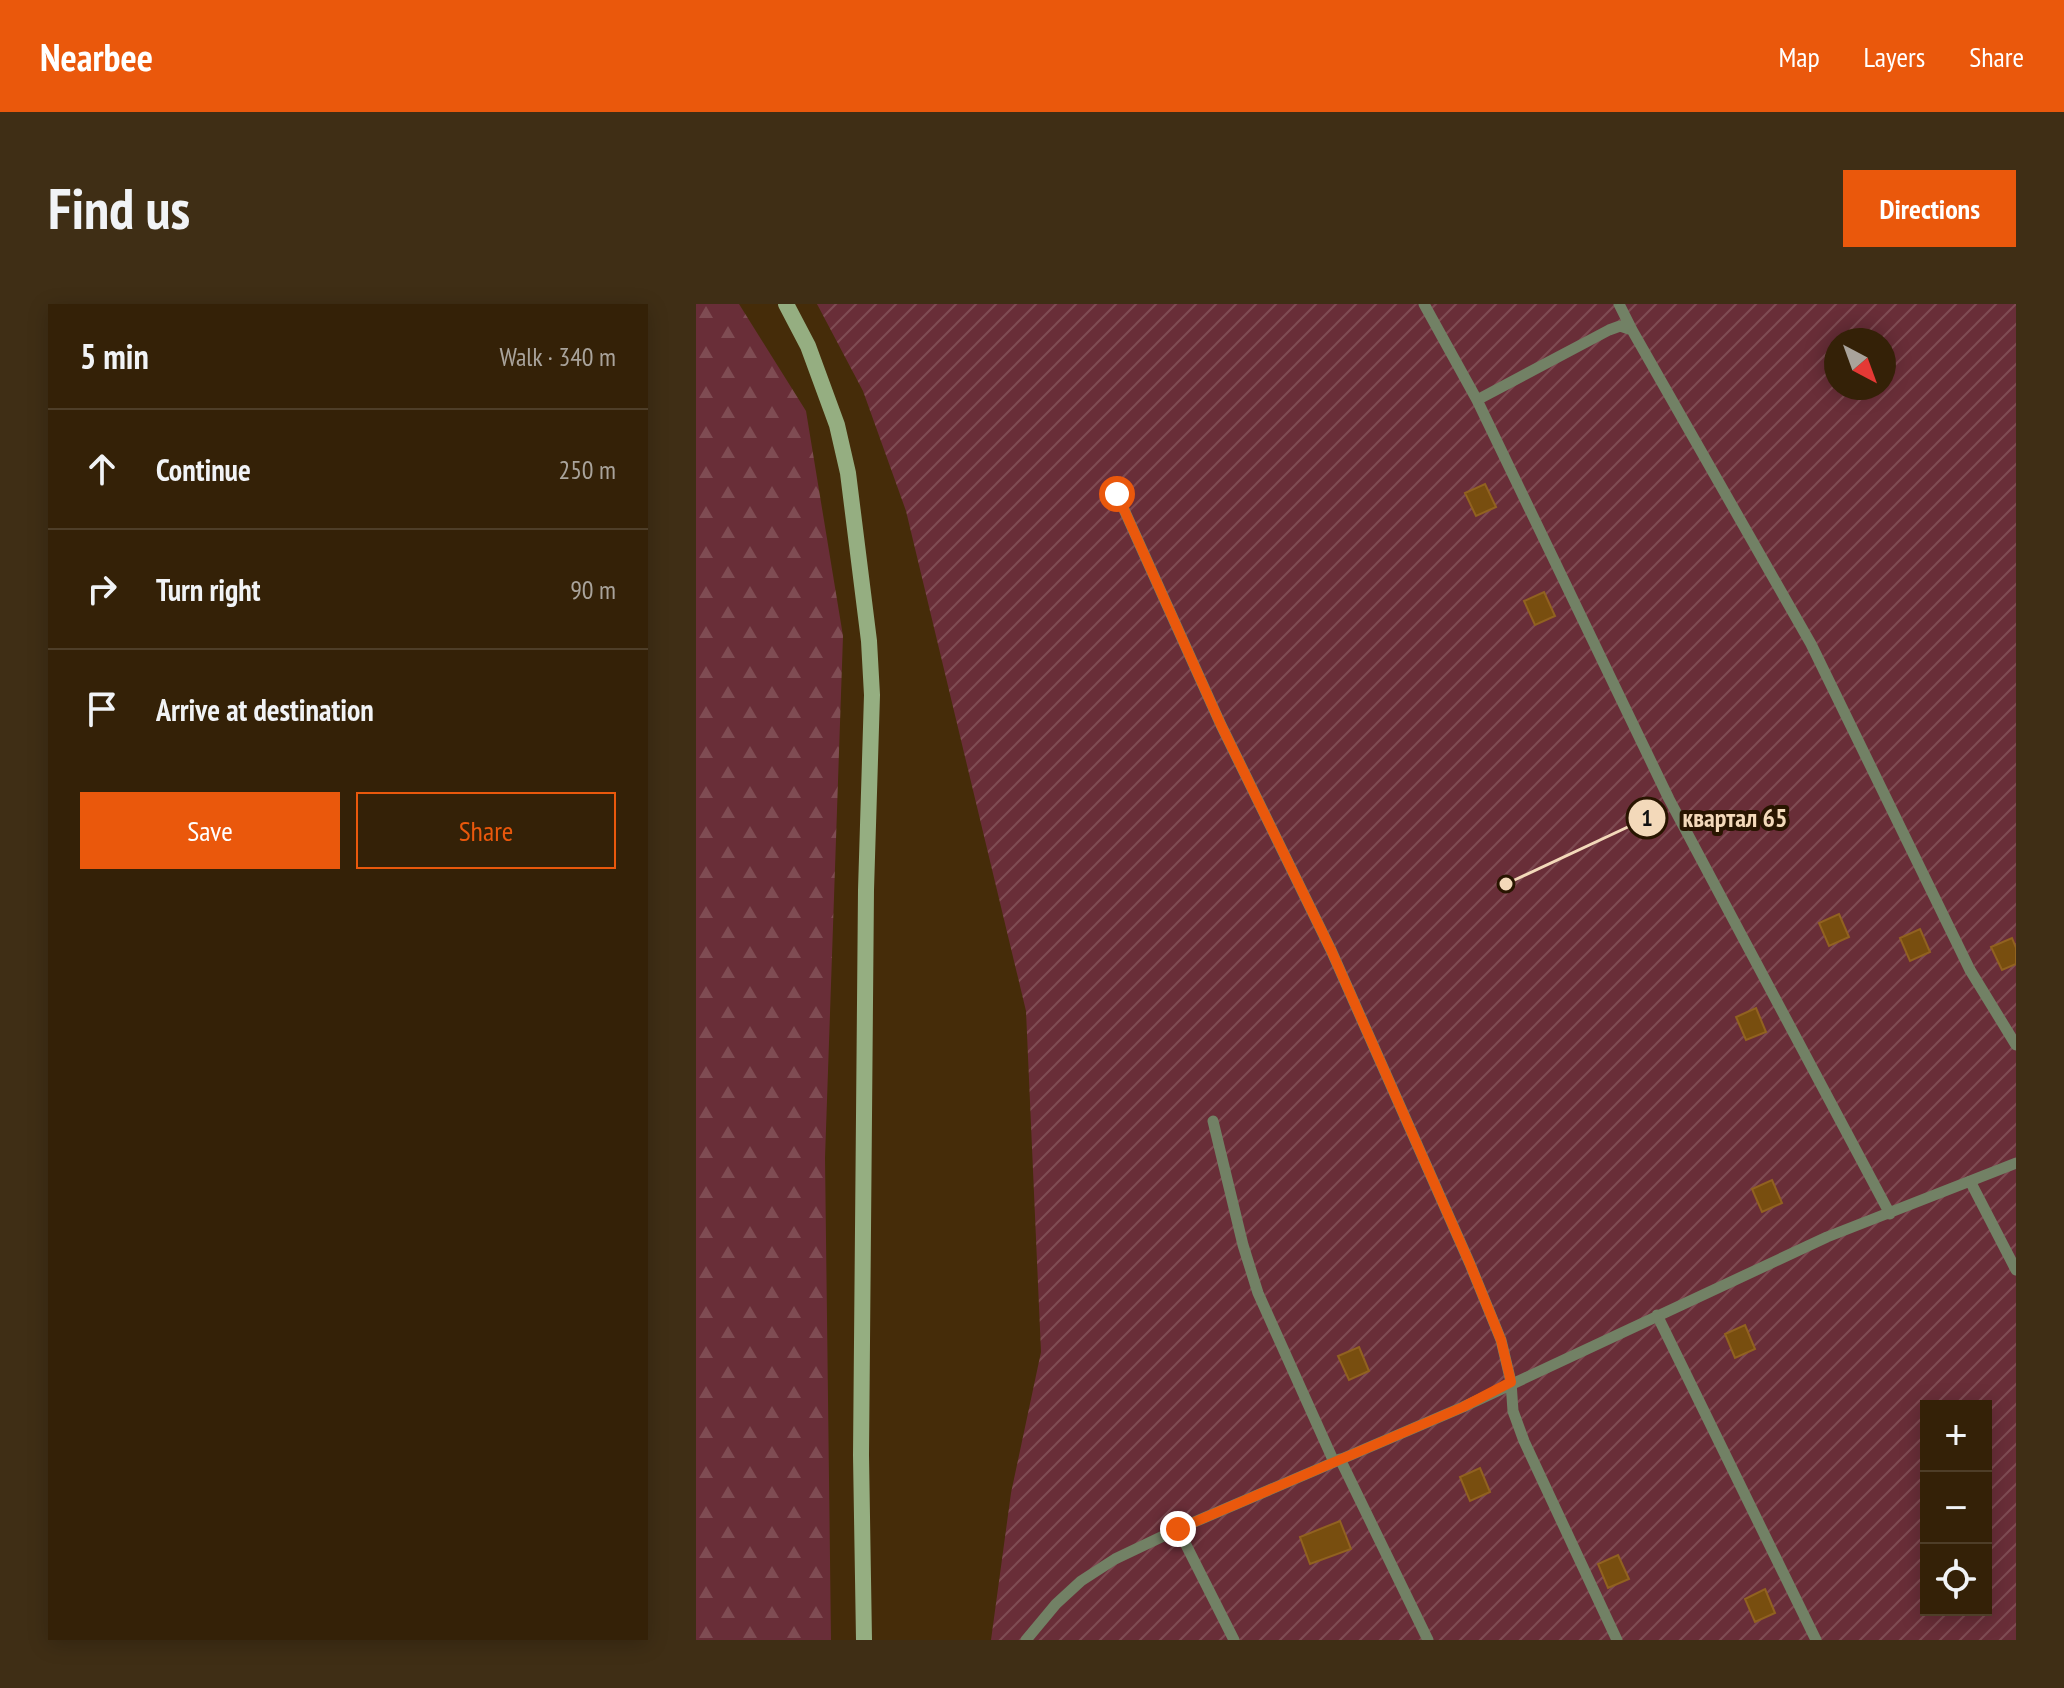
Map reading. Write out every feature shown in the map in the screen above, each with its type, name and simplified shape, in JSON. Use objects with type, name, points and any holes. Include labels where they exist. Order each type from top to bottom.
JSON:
[{"type":"street","points":[[786,304],[808,346],[837,425],[850,485],[872,695],[862,1185],[864,1640]]},
{"type":"lane","points":[[1424,304],[1477,400],[1669,799],[1890,1214]]},
{"type":"lane","points":[[1619,304],[1811,644],[1970,970],[2016,1045]]},
{"type":"lane","points":[[1477,400],[1609,330],[1620,326],[1632,330]]},
{"type":"lane","points":[[1117,494],[1221,725],[1338,965],[1470,1264],[1501,1340],[1511,1382],[1513,1411],[1524,1441],[1617,1640]]},
{"type":"lane","points":[[1213,1121],[1258,1293],[1337,1460],[1428,1640]]},
{"type":"lane","points":[[1034,1637],[1056,1604],[1081,1581],[1115,1559],[1463,1407],[1827,1237],[2016,1163]]},
{"type":"lane","points":[[1970,1181],[2016,1270]]},
{"type":"lane","points":[[1657,1315],[1816,1640]]},
{"type":"lane","points":[[1178,1529],[1234,1640]]},
{"type":"green space","points":[[696,304],[739,304],[806,411],[843,636],[825,1158],[831,1640],[696,1640]]},
{"type":"green space","points":[[817,304],[2016,304],[2016,1640],[991,1640],[1011,1493],[1041,1352],[1026,1011],[906,511],[863,391]]},
{"type":"building","points":[[1485,484],[1496,507],[1476,516],[1465,493]]},
{"type":"building","points":[[1544,592],[1555,616],[1535,625],[1524,601]]},
{"type":"building","points":[[1839,914],[1849,937],[1829,946],[1819,923]]},
{"type":"building","points":[[1920,929],[1930,952],[1910,961],[1900,938]]},
{"type":"building","points":[[2012,938],[2016,948],[2016,964],[2002,970],[1991,947]]},
{"type":"building","points":[[1756,1008],[1766,1032],[1746,1040],[1736,1017]]},
{"type":"building","points":[[1772,1180],[1782,1203],[1762,1212],[1752,1189]]},
{"type":"building","points":[[1745,1325],[1755,1349],[1735,1358],[1725,1334]]},
{"type":"building","points":[[1359,1347],[1369,1371],[1349,1380],[1338,1356]]},
{"type":"building","points":[[1480,1468],[1490,1492],[1470,1501],[1460,1477]]},
{"type":"building","points":[[1340,1521],[1351,1549],[1310,1564],[1300,1537]]},
{"type":"building","points":[[1618,1555],[1629,1579],[1608,1588],[1598,1564]]},
{"type":"building","points":[[1765,1589],[1775,1613],[1755,1622],[1745,1599]]},
{"type":"place","name":"квартал 65","points":[[1506,884]]},
{"type":"route","points":[[1117,494],[1221,725],[1331,950],[1470,1264],[1501,1340],[1511,1382],[1463,1407],[1178,1529]]}]
